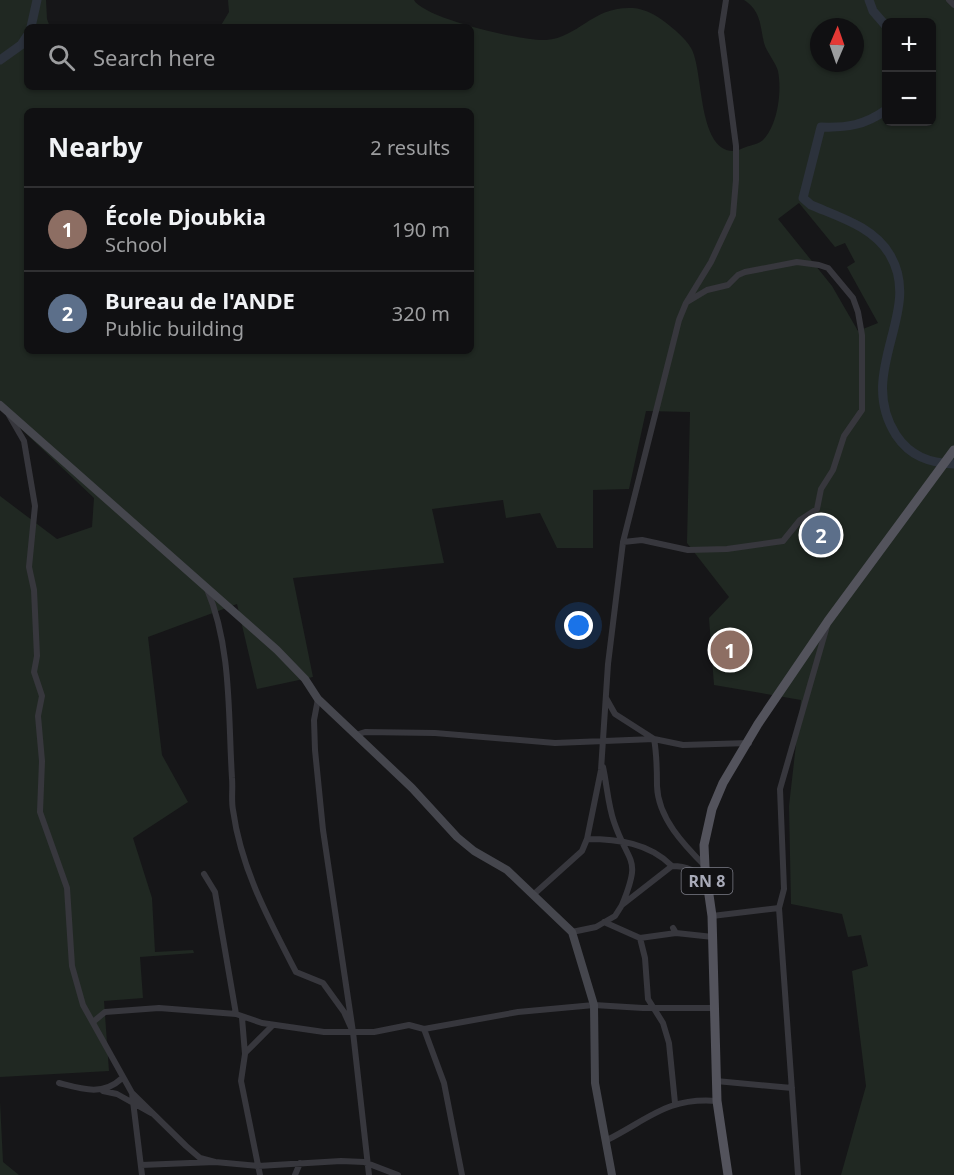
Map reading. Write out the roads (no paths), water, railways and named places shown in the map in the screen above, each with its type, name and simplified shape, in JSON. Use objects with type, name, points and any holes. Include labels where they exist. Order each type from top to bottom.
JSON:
[{"type":"main road","name":"RN 8","points":[[728,1175],[717,1101],[712,916],[704,845],[712,809],[723,783],[749,743],[758,724],[828,621],[954,450]]},
{"type":"street","points":[[533,895],[582,851],[587,838],[602,761],[606,696],[623,542],[671,351],[686,303],[711,262],[732,215],[736,180],[736,146],[722,32],[726,0]]},
{"type":"street","points":[[949,0],[954,5]]},
{"type":"street","points":[[623,542],[642,540],[688,549],[728,549],[783,541],[800,520],[817,509],[821,489],[833,470],[844,435],[862,410],[862,335],[858,312],[853,298],[828,268],[797,262],[745,272],[738,274],[728,285],[707,290],[686,303]]},
{"type":"street","points":[[0,405],[277,651],[305,679],[318,699],[412,788],[457,837],[474,851],[507,870],[572,932],[594,1005],[595,1083],[612,1175]]},
{"type":"street","points":[[9,415],[24,441],[34,506],[29,567],[34,590],[37,656],[34,672],[42,696],[38,716],[42,761],[40,812],[67,888],[68,921],[73,948],[72,966],[83,1005],[132,1093],[200,1158],[215,1162]]},
{"type":"street","points":[[206,587],[219,617],[222,639],[228,692],[232,809],[256,894],[296,972],[323,983],[344,1012],[353,1032]]},
{"type":"street","points":[[797,1175],[779,908],[784,889],[780,789],[808,689],[821,655],[828,621]]},
{"type":"street","points":[[606,696],[615,714],[654,739],[658,762],[658,794],[673,833],[705,867]]},
{"type":"street","points":[[318,699],[314,720],[316,770],[330,885],[353,1032],[369,1175]]},
{"type":"street","points":[[356,735],[365,732],[423,732],[555,743],[654,739],[683,745],[749,743]]},
{"type":"street","points":[[572,932],[596,927],[615,916],[633,877],[632,860],[610,806],[602,761]]},
{"type":"street","points":[[587,838],[632,842],[665,859],[672,866]]},
{"type":"street","points":[[622,905],[672,866],[684,866],[707,881]]},
{"type":"street","points":[[204,874],[214,892],[239,1016],[244,1053],[241,1081],[260,1175]]},
{"type":"street","points":[[712,916],[779,908]]},
{"type":"street","points":[[604,922],[640,938],[675,930],[712,937]]},
{"type":"street","points":[[640,938],[652,1008],[663,1023],[669,1043],[675,1103]]},
{"type":"street","points":[[93,1022],[105,1012],[159,1008],[239,1016],[273,1025],[324,1032],[374,1032],[409,1025],[424,1029],[518,1012],[594,1005],[715,1008]]},
{"type":"street","points":[[244,1053],[273,1025]]},
{"type":"street","points":[[424,1029],[444,1083],[462,1175]]},
{"type":"street","points":[[100,1090],[113,1087],[121,1079]]},
{"type":"street","points":[[717,1082],[792,1088]]},
{"type":"street","points":[[59,1083],[117,1094],[154,1114]]},
{"type":"street","points":[[132,1093],[142,1175]]},
{"type":"street","points":[[607,1140],[675,1103],[695,1100],[717,1101]]},
{"type":"street","points":[[141,1166],[215,1162],[258,1166],[364,1162],[368,1166],[398,1175]]},
{"type":"street","points":[[295,1175],[300,1163]]},
{"type":"waterway","points":[[32,24],[37,0]]},
{"type":"waterway","points":[[869,0],[873,11],[882,21]]},
{"type":"waterway","points":[[0,60],[24,40]]},
{"type":"waterway","points":[[882,112],[855,124],[821,127],[803,198],[811,205],[865,230],[875,237],[890,255],[898,276],[900,298],[885,365],[883,388],[885,411],[896,435],[907,448],[928,460],[954,464]]},
{"type":"place","name":"Bureau de l'ANDE","points":[[821,535]]},
{"type":"place","name":"École Djoubkia","points":[[730,650]]}]
